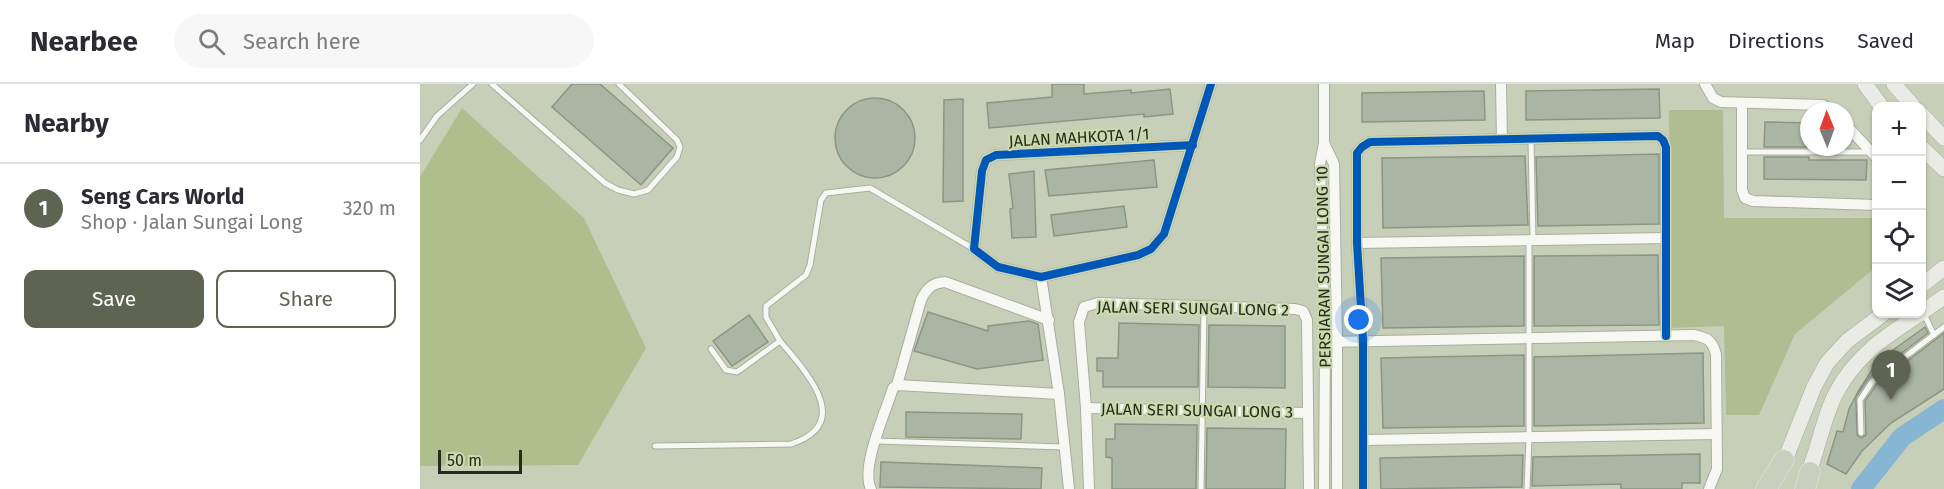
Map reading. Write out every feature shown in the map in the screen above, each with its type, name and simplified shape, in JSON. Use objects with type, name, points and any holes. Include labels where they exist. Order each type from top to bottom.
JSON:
[{"type":"highway","points":[[1766,489],[1784,460]]},
{"type":"street","points":[[974,249],[998,267],[1041,277],[1138,255],[1152,249],[1164,234],[1211,84]]},
{"type":"street","points":[[1324,84],[1324,142]]},
{"type":"street","points":[[1501,84],[1502,139]]},
{"type":"street","points":[[1705,84],[1713,98],[1721,102],[1800,107]]},
{"type":"street","points":[[1865,84],[1878,102]]},
{"type":"street","points":[[1894,84],[1910,102]]},
{"type":"street","points":[[1742,104],[1742,190],[1745,198],[1753,201],[1872,205]]},
{"type":"street","points":[[1926,119],[1944,138]]},
{"type":"street","points":[[1854,134],[1872,153]]},
{"type":"street","points":[[1363,489],[1363,340],[1357,243],[1358,153],[1370,142],[1658,136],[1666,147],[1666,336]]},
{"type":"street","name":"PERSIARAN SUNGAI LONG 10","points":[[1324,142],[1334,164],[1337,489]]},
{"type":"street","name":"PERSIARAN SUNGAI LONG 10","points":[[1324,142],[1320,164],[1325,342],[1324,489]]},
{"type":"street","name":"JALAN MAHKOTA 1/1","points":[[974,249],[982,171],[986,160],[996,155],[1193,145]]},
{"type":"street","points":[[1926,152],[1944,169]]},
{"type":"street","points":[[1357,243],[1666,238]]},
{"type":"street","points":[[1926,282],[1944,268]]},
{"type":"street","points":[[1041,277],[1059,394],[1069,489]]},
{"type":"street","points":[[872,489],[868,483],[869,465],[893,388],[897,386],[921,300],[927,288],[934,283],[945,282],[1049,320]]},
{"type":"street","points":[[1926,309],[1944,297]]},
{"type":"street","name":"JALAN SERI SUNGAI LONG 2","points":[[1086,408],[1079,322],[1084,307],[1098,303],[1303,311],[1307,320],[1308,413]]},
{"type":"street","points":[[1775,489],[1784,460],[1814,387],[1827,363],[1846,341],[1878,318]]},
{"type":"street","points":[[1805,483],[1836,393],[1854,366],[1874,345],[1912,318]]},
{"type":"street","points":[[1325,342],[1694,335],[1707,338],[1713,343],[1716,354],[1716,469],[1709,489]]},
{"type":"street","points":[[897,386],[1059,394]]},
{"type":"street","points":[[1086,408],[1089,489]]},
{"type":"street","name":"JALAN SERI SUNGAI LONG 3","points":[[1086,408],[1308,413]]},
{"type":"street","points":[[1308,413],[1309,489]]},
{"type":"street","points":[[1364,440],[1716,434]]},
{"type":"lane","points":[[420,140],[437,116],[473,84]]},
{"type":"lane","points":[[492,84],[605,183],[618,190],[634,194],[648,190],[677,157],[680,147],[677,140],[619,84]]},
{"type":"lane","points":[[1527,489],[1531,139]]},
{"type":"lane","points":[[1742,152],[1872,155]]},
{"type":"lane","points":[[655,446],[791,444],[804,440],[815,432],[822,417],[821,401],[814,383],[780,341],[766,317],[766,306],[806,275],[810,265],[821,200],[826,193],[870,188],[974,249]]},
{"type":"lane","points":[[1201,489],[1204,306]]},
{"type":"lane","points":[[1925,318],[1934,334]]},
{"type":"lane","points":[[1861,433],[1860,400],[1872,382],[1944,327]]},
{"type":"lane","points":[[711,349],[726,370],[737,372],[780,341]]},
{"type":"lane","points":[[876,441],[1064,447]]},
{"type":"green space","points":[[462,108],[584,218],[646,348],[578,465],[420,466],[420,177]]},
{"type":"green space","points":[[1669,110],[1723,110],[1724,218],[1872,218],[1872,270],[1795,334],[1759,415],[1726,415],[1724,326],[1670,328]]},
{"type":"building","points":[[572,84],[600,84],[673,148],[641,185],[552,107]]},
{"type":"building","points":[[1052,84],[1084,84],[1084,94],[1170,89],[1173,114],[1144,117],[1144,114],[989,128],[987,103],[1052,97]]},
{"type":"building","points":[[1659,89],[1660,118],[1526,120],[1526,91]]},
{"type":"building","points":[[1484,91],[1485,120],[1362,122],[1362,93]]},
{"type":"building","points":[[875,98],[890,101],[903,110],[912,123],[915,138],[912,153],[903,166],[890,175],[875,178],[860,175],[847,166],[838,153],[835,138],[838,123],[847,110],[860,101]]},
{"type":"building","points":[[963,99],[963,201],[943,202],[944,100]]},
{"type":"building","points":[[1765,122],[1800,123],[1800,147],[1764,147]]},
{"type":"building","points":[[1659,154],[1659,224],[1538,226],[1536,157]]},
{"type":"building","points":[[1525,156],[1528,225],[1383,228],[1382,158]]},
{"type":"building","points":[[1764,157],[1867,160],[1866,180],[1764,179]]},
{"type":"building","points":[[1154,160],[1157,187],[1049,196],[1045,170]]},
{"type":"building","points":[[1034,171],[1036,237],[1012,238],[1010,209],[1013,208],[1009,174]]},
{"type":"building","points":[[1124,206],[1127,227],[1054,236],[1051,215]]},
{"type":"building","points":[[1658,255],[1659,325],[1534,326],[1534,256]]},
{"type":"building","points":[[1524,256],[1524,326],[1383,328],[1381,258]]},
{"type":"building","points":[[928,312],[988,331],[988,326],[1029,321],[1038,324],[1043,360],[977,369],[914,351]]},
{"type":"building","points":[[749,315],[768,342],[732,366],[713,341]]},
{"type":"building","points":[[1119,323],[1199,325],[1198,387],[1103,387],[1103,371],[1097,371],[1097,358],[1118,358]]},
{"type":"building","points":[[1209,325],[1285,326],[1285,388],[1208,387]]},
{"type":"building","points":[[1925,327],[1928,333],[1869,378],[1856,397],[1857,435],[1861,438],[1866,435],[1865,401],[1876,385],[1944,333],[1944,389],[1891,423],[1862,451],[1846,474],[1827,464],[1837,431],[1843,432],[1849,409],[1859,390],[1874,367]]},
{"type":"building","points":[[1703,353],[1704,423],[1534,426],[1534,357]]},
{"type":"building","points":[[1524,355],[1524,426],[1383,428],[1381,358]]},
{"type":"building","points":[[906,412],[1022,414],[1021,439],[906,437]]},
{"type":"building","points":[[1115,424],[1197,425],[1196,489],[1112,489],[1112,458],[1106,457],[1106,439],[1115,439]]},
{"type":"building","points":[[1207,428],[1286,429],[1285,489],[1206,489]]},
{"type":"building","points":[[1700,454],[1700,483],[1682,483],[1682,489],[1621,489],[1621,484],[1532,486],[1533,457]]},
{"type":"building","points":[[1523,455],[1522,487],[1381,489],[1380,458]]},
{"type":"building","points":[[881,462],[1042,468],[1041,489],[880,487]]},
{"type":"waterway","points":[[1861,489],[1902,437],[1944,409]]},
{"type":"cycle path","points":[[1193,145],[996,155],[986,160],[982,171],[974,249],[998,267],[1041,277],[1138,255],[1151,249],[1164,234],[1211,84]]},
{"type":"cycle path","points":[[1363,489],[1363,340],[1357,243],[1357,153],[1370,142],[1658,136],[1666,147],[1666,336]]},
{"type":"place","name":"Seng Cars World","points":[[1891,400]]}]
